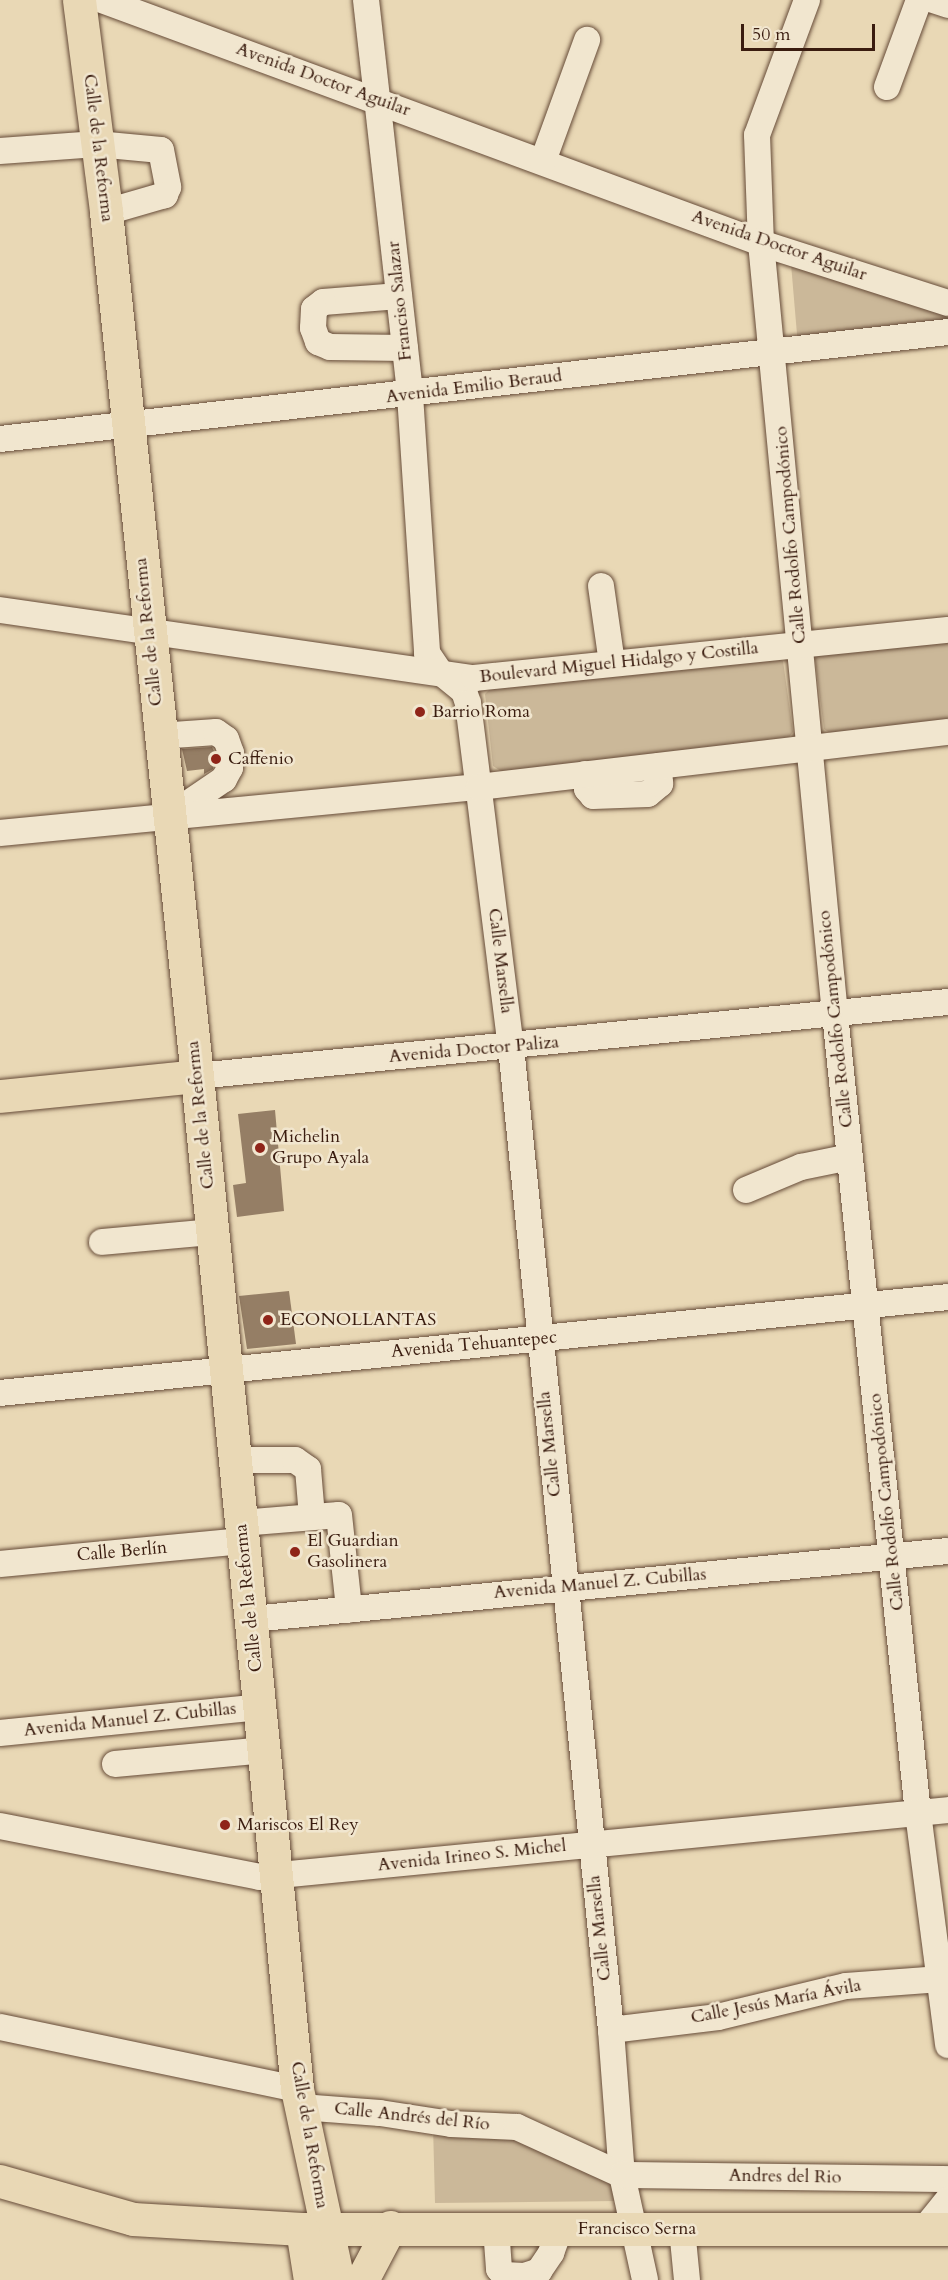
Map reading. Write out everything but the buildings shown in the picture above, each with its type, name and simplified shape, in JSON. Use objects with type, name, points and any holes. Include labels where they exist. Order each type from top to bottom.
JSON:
[{"type":"main road","name":"Calle de la Reforma","points":[[79,0],[106,212],[129,427],[148,630],[197,1076],[234,1460],[314,2229]]},
{"type":"main road","name":"Avenida Doctor Paliza","points":[[0,1096],[197,1076]]},
{"type":"main road","name":"Francisco Serna","points":[[0,2181],[133,2219],[314,2229],[390,2227],[936,2228]]},
{"type":"main road","points":[[362,2280],[390,2227]]},
{"type":"main road","points":[[310,2280],[314,2229]]},
{"type":"main road","points":[[314,2229],[338,2280]]},
{"type":"street","name":"Avenida Doctor Aguilar","points":[[102,0],[377,99],[761,243],[948,303]]},
{"type":"street","name":"Franciso Salazar","points":[[366,0],[410,395],[427,652],[439,671]]},
{"type":"street","name":"Calle Rodolfo Campodónico","points":[[807,0],[757,135],[761,243],[774,350],[835,1014],[918,1813],[948,2044]]},
{"type":"street","points":[[887,87],[919,0]]},
{"type":"street","points":[[933,0],[948,5]]},
{"type":"street","points":[[543,161],[587,40]]},
{"type":"street","points":[[0,151],[98,144],[152,147],[161,150],[165,157],[165,195],[106,212]]},
{"type":"street","points":[[399,296],[323,302],[314,309],[313,328],[318,342],[330,347],[405,348]]},
{"type":"street","name":"Avenida Emilio Beraud","points":[[0,439],[129,427],[774,350],[948,332]]},
{"type":"street","points":[[601,586],[612,663]]},
{"type":"street","name":"Boulevard Miguel Hidalgo y Costilla","points":[[0,610],[439,671],[474,678],[948,630]]},
{"type":"street","name":"Calle Marsella","points":[[439,671],[464,691],[468,702],[479,787],[511,1047],[611,2030],[622,2175],[645,2280]]},
{"type":"street","points":[[159,736],[216,732],[226,739],[231,753],[230,768],[224,779],[169,817]]},
{"type":"street","points":[[0,833],[479,787],[948,732]]},
{"type":"street","name":"Avenida Doctor Paliza","points":[[197,1076],[511,1047],[948,1002]]},
{"type":"street","points":[[746,1190],[801,1167],[850,1157]]},
{"type":"street","points":[[102,1242],[212,1232]]},
{"type":"street","name":"Avenida Tehuantepec","points":[[0,1392],[948,1297]]},
{"type":"street","points":[[234,1460],[295,1460],[308,1469],[312,1517]]},
{"type":"street","name":"Calle Berlín","points":[[0,1564],[242,1532],[312,1517],[339,1515],[349,1609]]},
{"type":"street","name":"Avenida Manuel Z. Cubillas","points":[[252,1619],[948,1551]]},
{"type":"street","name":"Avenida Manuel Z. Cubillas","points":[[0,1733],[260,1707]]},
{"type":"street","points":[[115,1764],[265,1750]]},
{"type":"street","name":"Avenida Irineo S. Michel","points":[[0,1826],[240,1874],[277,1876],[948,1810]]},
{"type":"street","name":"Calle Jesús María Ávila","points":[[611,2030],[718,2017],[846,1986],[940,1979]]},
{"type":"street","name":"Calle Andrés del Río","points":[[0,2027],[299,2098],[451,2124],[517,2127],[622,2175]]},
{"type":"street","name":"Andres del Rio","points":[[622,2175],[948,2179]]},
{"type":"street","points":[[936,2228],[948,2200]]},
{"type":"street","points":[[496,2228],[499,2269],[504,2275],[524,2276],[539,2271],[551,2253],[560,2228]]},
{"type":"street","points":[[682,2229],[687,2280]]},
{"type":"shaded area","points":[[790,252],[948,308],[948,327],[798,346]]},
{"type":"shaded area","points":[[948,638],[948,722],[833,735],[824,729],[815,659],[820,653]]},
{"type":"shaded area","points":[[775,657],[783,661],[793,732],[787,740],[504,773],[493,766],[485,694],[492,687]]},
{"type":"shaded area","points":[[433,2125],[519,2130],[615,2179],[617,2201],[435,2203]]},
{"type":"place","name":"Barrio Roma","points":[[420,712]]},
{"type":"place","name":"Caffenio","points":[[216,759]]},
{"type":"place","name":"Michelin Grupo Ayala","points":[[260,1148]]},
{"type":"place","name":"ECONOLLANTAS","points":[[268,1320]]},
{"type":"place","name":"El Guardian Gasolinera","points":[[295,1552]]},
{"type":"place","name":"Mariscos El Rey","points":[[225,1825]]}]
